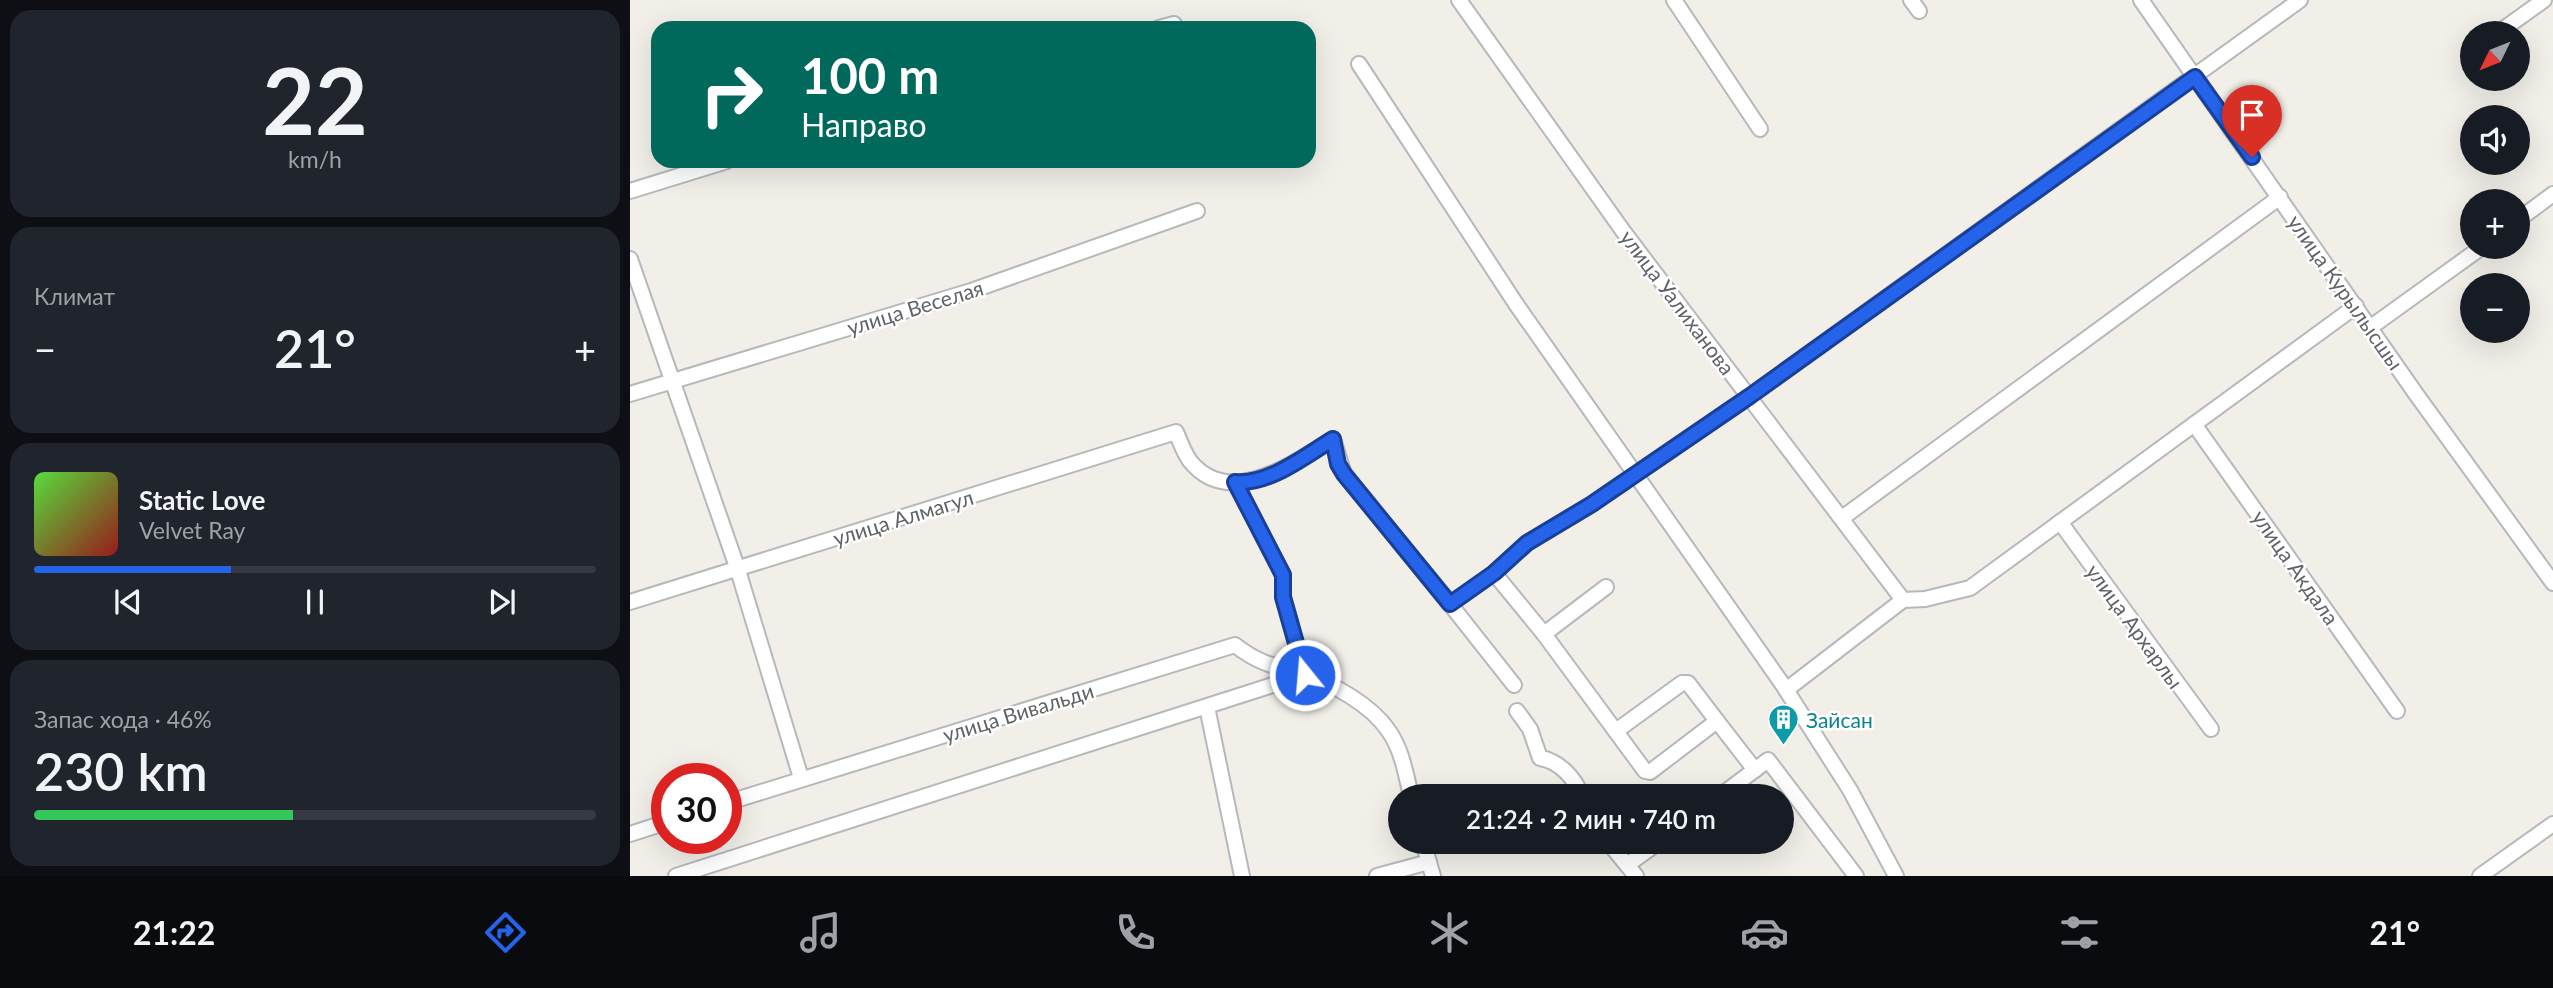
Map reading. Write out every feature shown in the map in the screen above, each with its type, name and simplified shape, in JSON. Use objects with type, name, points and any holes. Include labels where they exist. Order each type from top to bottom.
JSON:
[{"type":"street","name":"улица Уалиханова","points":[[1459,0],[1623,230],[1903,600]]},
{"type":"street","points":[[1674,0],[1760,129]]},
{"type":"street","name":"улица Курылысшы","points":[[2140,0],[2553,583]]},
{"type":"street","points":[[1450,604],[1494,573],[1527,543],[1750,396],[2301,0]]},
{"type":"street","points":[[2515,21],[2544,0]]},
{"type":"street","points":[[1359,64],[1516,304],[1786,690],[1850,790],[1896,876]]},
{"type":"street","points":[[630,191],[704,168]]},
{"type":"street","points":[[2530,211],[2553,194]]},
{"type":"street","points":[[1842,518],[2280,197]]},
{"type":"street","name":"улица Веселая","points":[[630,394],[971,291],[1197,211]]},
{"type":"street","points":[[630,259],[737,567],[801,778]]},
{"type":"street","points":[[2371,327],[2465,259]]},
{"type":"street","points":[[1786,690],[1903,600],[1925,600],[1970,588],[2357,306]]},
{"type":"street","name":"улица Акдала","points":[[2194,424],[2397,711]]},
{"type":"street","name":"улица Алмагул","points":[[630,602],[1176,432],[1190,461],[1208,477],[1235,482]]},
{"type":"street","points":[[1235,482],[1246,483],[1288,466],[1333,439],[1338,464],[1344,474],[1514,685]]},
{"type":"street","points":[[1235,482],[1283,575],[1283,597],[1305,675]]},
{"type":"street","name":"улица Архарлы","points":[[2060,522],[2211,729]]},
{"type":"street","points":[[1494,573],[1544,634],[1645,771],[1650,772],[1717,721]]},
{"type":"street","points":[[1544,634],[1606,587]]},
{"type":"street","name":"улица Вивальди","points":[[742,798],[1235,645],[1259,663],[1305,675]]},
{"type":"street","points":[[676,876],[1305,675],[1340,688],[1388,729],[1400,754],[1408,784]]},
{"type":"street","points":[[1616,731],[1682,683],[1688,683],[1755,770]]},
{"type":"street","points":[[1207,707],[1242,876]]},
{"type":"street","points":[[1517,711],[1530,729],[1540,758],[1560,766],[1576,784]]},
{"type":"street","points":[[1736,784],[1768,761],[1856,876]]},
{"type":"street","points":[[2480,876],[2553,824]]},
{"type":"street","points":[[630,834],[651,827]]},
{"type":"street","points":[[1618,854],[1632,871],[1648,854]]},
{"type":"street","points":[[1377,876],[1431,869]]},
{"type":"place","name":"Зайсан","points":[[1783,746]]},
{"type":"route","points":[[1305,675],[1283,597],[1283,575],[1235,482],[1246,483],[1288,466],[1333,439],[1338,464],[1344,474],[1450,604],[1494,573],[1527,543],[1592,504],[1750,396],[2195,77],[2252,157]]}]
